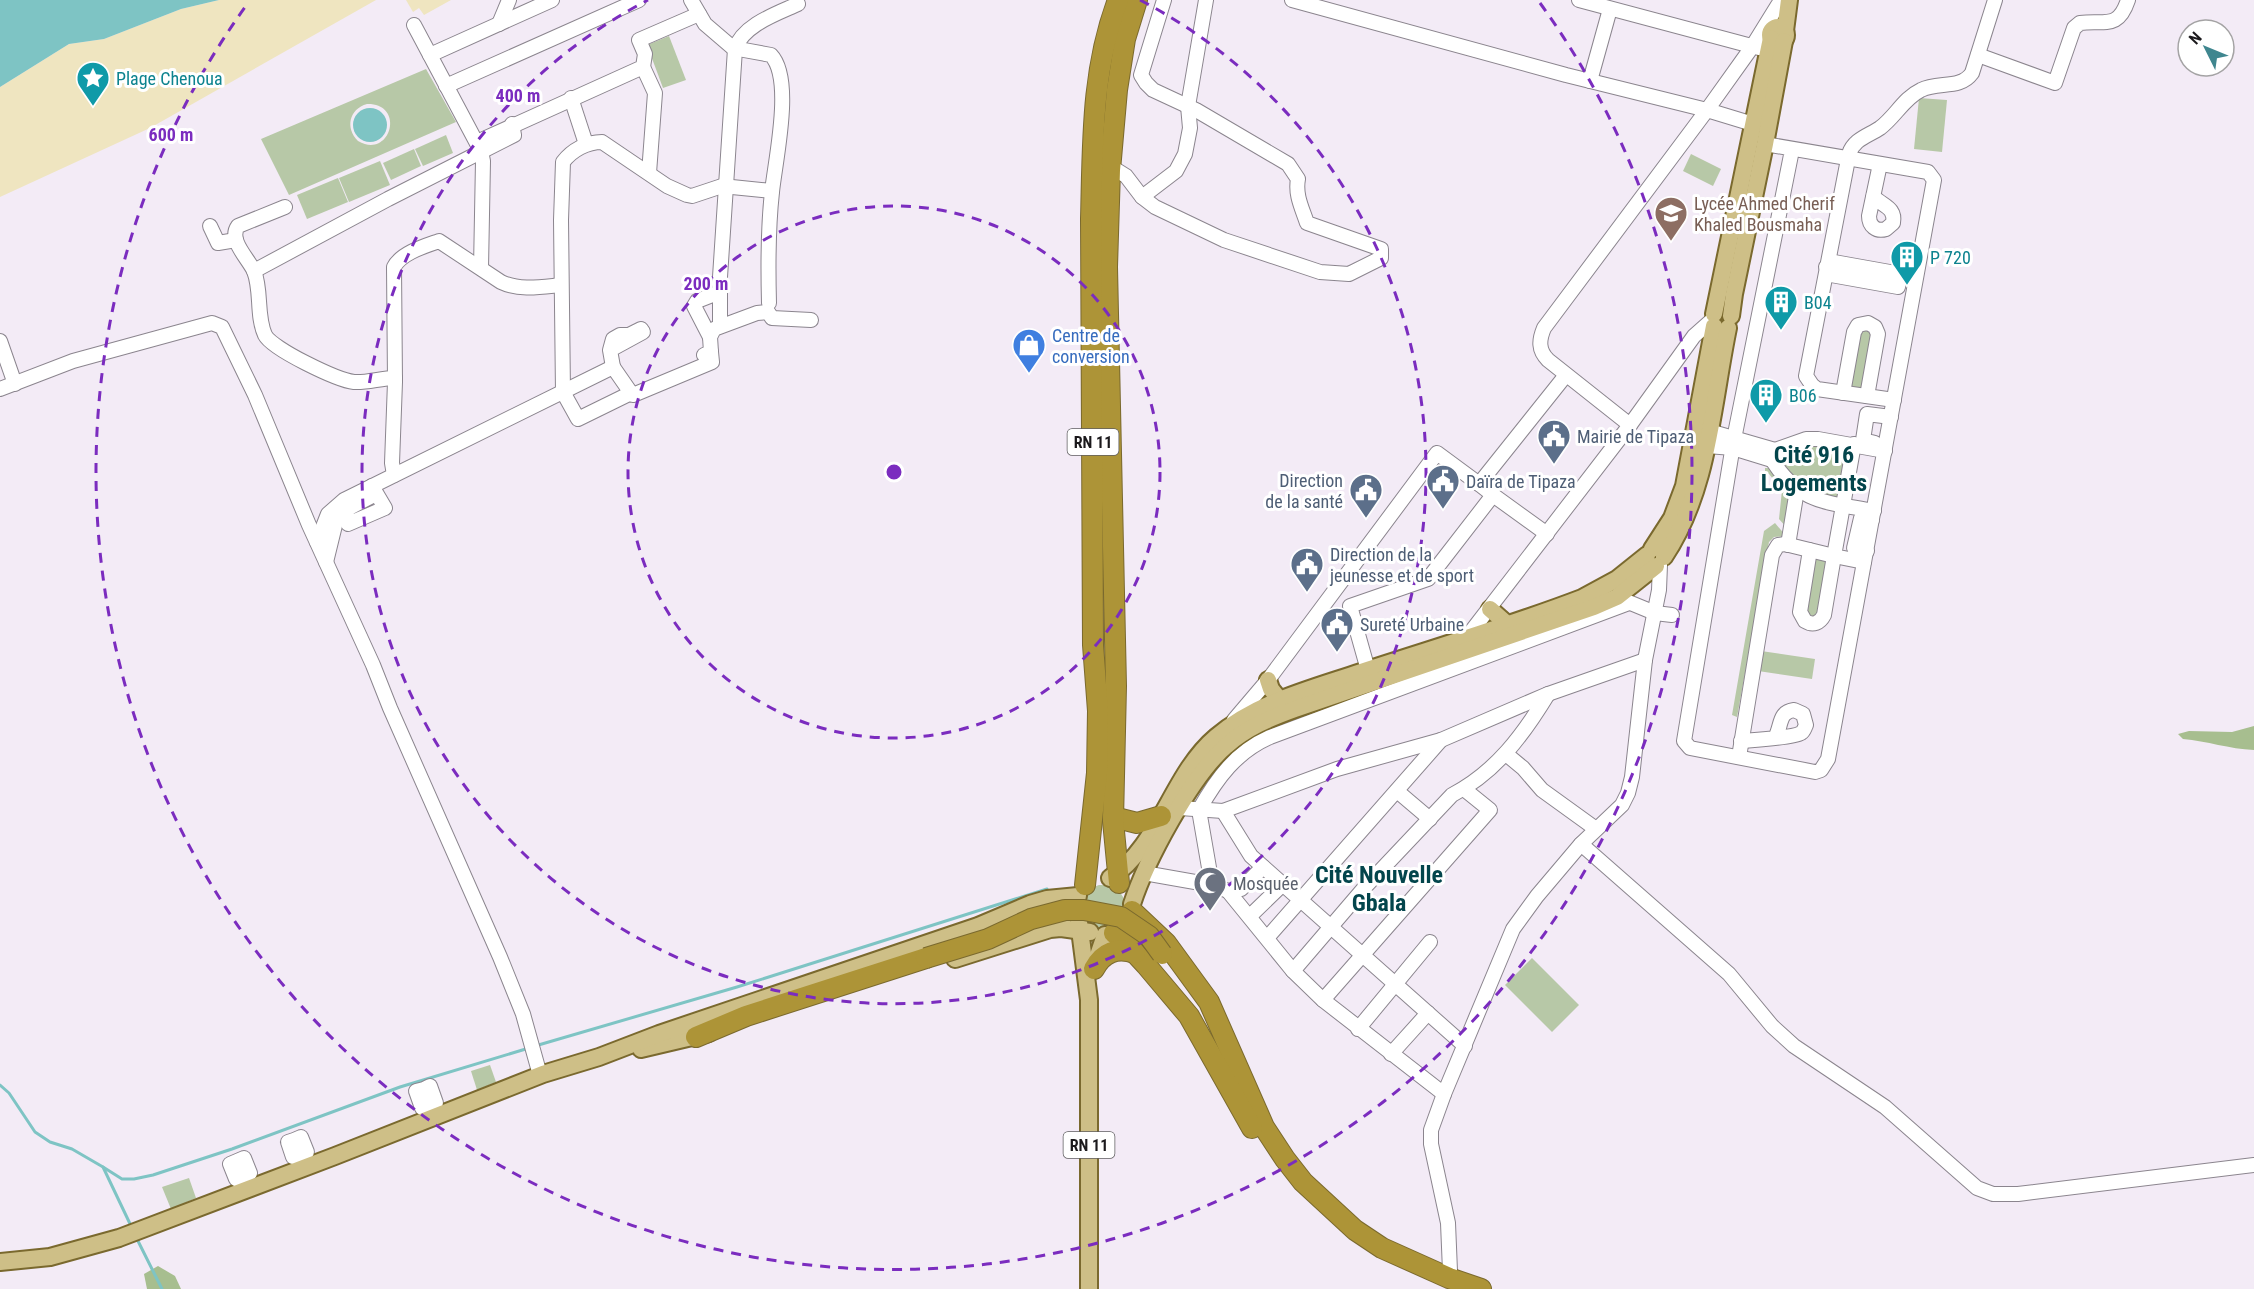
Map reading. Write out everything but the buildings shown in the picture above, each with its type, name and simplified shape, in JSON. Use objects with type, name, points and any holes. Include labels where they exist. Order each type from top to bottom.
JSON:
[{"type":"highway","name":"RN 11","points":[[1082,890],[1096,773],[1098,711],[1093,645],[1092,157],[1099,69],[1109,23],[1118,0]]},
{"type":"highway","name":"RN 11","points":[[1115,879],[1113,817],[1116,686],[1107,267],[1110,166],[1120,64],[1137,0]]},
{"type":"highway","points":[[1113,817],[1137,823],[1161,816]]},
{"type":"highway","points":[[1132,907],[1166,943],[1209,1002],[1232,1074],[1266,1154],[1293,1189],[1352,1243],[1375,1258],[1419,1279],[1448,1280]]},
{"type":"highway","points":[[696,1037],[736,1020],[988,939],[1031,919],[1065,910],[1084,910],[1121,917],[1149,936],[1162,954],[1203,1017],[1216,1049],[1264,1127],[1303,1182],[1355,1230],[1382,1248],[1449,1278],[1481,1289]]},
{"type":"highway","points":[[1094,930],[1135,953],[1188,1016],[1232,1074]]},
{"type":"highway","points":[[1094,969],[1102,957],[1114,951],[1135,953]]},
{"type":"highway","points":[[745,1006],[829,989]]},
{"type":"main road","points":[[599,1057],[696,1037],[1050,928],[1094,930],[1128,922],[1144,873],[1200,775],[1215,756],[1254,726],[1295,709],[1594,607],[1623,600],[1683,524],[1708,438],[1720,321],[1753,124],[1782,2]]},
{"type":"main road","points":[[0,1262],[50,1257],[119,1238],[168,1220],[245,1182],[432,1111],[599,1057],[659,1034],[992,921],[1030,904],[1082,890],[1099,879],[1115,879],[1134,857],[1193,762],[1214,738],[1230,725],[1279,699],[1561,606],[1602,589],[1629,571],[1656,558],[1684,486],[1712,345],[1720,321],[1734,294],[1765,144],[1772,39]]},
{"type":"main road","points":[[1490,609],[1507,624]]},
{"type":"main road","points":[[1268,680],[1271,689],[1279,699]]},
{"type":"main road","name":"RN 11","points":[[1115,879],[1128,892],[1132,907]]},
{"type":"main road","name":"RN 11","points":[[1082,890],[1075,906],[1094,930],[1089,1000],[1089,1289]]},
{"type":"main road","points":[[1094,930],[1094,969]]},
{"type":"main road","name":"RN 11","points":[[1089,1000],[1094,969]]},
{"type":"street","points":[[499,24],[509,0]]},
{"type":"street","points":[[430,55],[552,0]]},
{"type":"street","points":[[446,86],[639,0]]},
{"type":"street","points":[[691,0],[708,27],[735,49],[763,52],[771,55],[777,62],[782,112],[779,155],[772,191],[764,308],[772,318],[811,320]]},
{"type":"street","points":[[1110,166],[1126,176],[1142,197],[1155,207],[1224,240],[1320,272],[1349,274],[1381,258],[1381,249],[1307,223],[1298,200],[1296,189],[1298,179],[1288,164],[1188,106],[1153,90],[1141,75],[1164,0]]},
{"type":"street","points":[[1142,197],[1176,171],[1185,154],[1190,128],[1188,106],[1206,0]]},
{"type":"street","points":[[1292,0],[1332,5],[1590,81],[1707,110],[1753,124]]},
{"type":"street","points":[[1579,0],[1610,9],[1772,39]]},
{"type":"street","points":[[1894,400],[1820,389],[1812,385],[1806,376],[1829,268],[1848,158],[1854,143],[1880,128],[1919,90],[1954,84],[1968,78],[1978,55],[1995,0]]},
{"type":"street","points":[[1978,55],[2055,83],[2074,28],[2080,23],[2111,23],[2119,18],[2128,0]]},
{"type":"street","points":[[1630,425],[1566,375],[1542,353],[1540,337],[1544,328],[1707,110],[1772,39],[1782,2]]},
{"type":"street","points":[[610,350],[613,367],[633,395],[712,362],[711,352],[720,292],[735,49],[747,31],[798,4]]},
{"type":"street","points":[[1590,81],[1610,9]]},
{"type":"street","points":[[649,173],[655,93],[643,67],[645,54],[639,40],[699,14]]},
{"type":"street","points":[[414,25],[479,146],[483,161],[481,268]]},
{"type":"street","points":[[254,271],[479,146],[514,135],[512,124],[643,67]]},
{"type":"street","points":[[571,98],[586,144]]},
{"type":"street","points":[[630,391],[578,419],[563,392],[562,167],[567,157],[586,144],[597,142],[607,145],[668,186],[687,195],[692,196],[726,187],[772,191]]},
{"type":"street","points":[[1765,144],[1928,172],[1934,180],[1873,516]]},
{"type":"street","points":[[1792,150],[1733,444],[1684,741],[1690,748],[1815,771],[1821,770],[1827,762],[1865,557]]},
{"type":"street","points":[[1873,196],[1880,164]]},
{"type":"street","points":[[285,207],[238,226],[235,232],[236,240],[254,271],[263,327],[269,340],[341,379],[356,382],[395,378]]},
{"type":"street","points":[[210,226],[218,243],[236,240]]},
{"type":"street","points":[[394,475],[392,463],[395,264],[403,256],[439,241],[512,287],[561,285]]},
{"type":"street","points":[[715,332],[694,304],[720,292]]},
{"type":"street","points":[[715,332],[764,308]]},
{"type":"street","points":[[1467,637],[1630,425],[1694,336],[1720,321]]},
{"type":"street","points":[[0,389],[73,361],[201,325],[212,323],[222,327],[255,395],[317,542],[496,948],[523,1014],[540,1075]]},
{"type":"street","points":[[1820,389],[1819,394],[1872,402],[1870,397],[1878,334],[1875,327],[1868,323],[1861,324],[1854,332],[1843,393]]},
{"type":"street","points":[[0,341],[15,384]]},
{"type":"street","points":[[341,520],[376,494],[394,475],[613,367]]},
{"type":"street","points":[[1479,483],[1566,375]]},
{"type":"street","points":[[1885,448],[1863,441],[1867,414],[1891,417]]},
{"type":"street","points":[[1708,438],[1774,455],[1809,439],[1885,448]]},
{"type":"street","points":[[1843,509],[1854,444]]},
{"type":"street","points":[[1230,725],[1268,680],[1437,453],[1547,534]]},
{"type":"street","points":[[1774,455],[1779,472],[1797,490],[1810,498],[1873,516]]},
{"type":"street","points":[[1788,545],[1797,490]]},
{"type":"street","points":[[317,542],[328,514],[344,500],[352,496],[376,494]]},
{"type":"street","points":[[1350,606],[1428,579],[1493,495]]},
{"type":"street","points":[[326,561],[344,506],[352,496]]},
{"type":"street","points":[[1835,550],[1844,546],[1850,516],[1843,509]]},
{"type":"street","points":[[1865,557],[1854,548],[1861,518],[1873,516]]},
{"type":"street","points":[[1738,757],[1774,548],[1779,545],[1788,545],[1810,550],[1835,550],[1865,557]]},
{"type":"street","points":[[1810,550],[1800,612],[1803,620],[1810,624],[1820,621],[1824,615],[1835,550]]},
{"type":"street","points":[[1448,1280],[1448,1223],[1431,1130],[1513,929],[1537,896],[1581,844],[1622,805],[1628,793],[1632,777],[1645,660],[1660,584],[1656,558]]},
{"type":"street","points":[[1334,592],[1350,606],[1368,670]]},
{"type":"street","points":[[1212,885],[1199,810],[1224,770],[1257,742],[1623,600],[1655,613],[1672,615]]},
{"type":"street","points":[[1180,808],[1223,811],[1337,769],[1441,740],[1548,694],[1645,660]]},
{"type":"street","points":[[1293,972],[1365,887],[1452,795],[1464,789],[1506,754],[1524,733],[1548,694]]},
{"type":"street","points":[[1741,741],[1775,738]]},
{"type":"street","points":[[1267,938],[1441,740]]},
{"type":"street","points":[[1506,754],[1523,768],[1542,790],[1596,829]]},
{"type":"street","points":[[1323,1000],[1490,810],[1464,789]]},
{"type":"street","points":[[1397,791],[1430,819]]},
{"type":"street","points":[[1223,811],[1251,856],[1465,1046]]},
{"type":"street","points":[[1581,844],[1729,974],[1772,1026],[1794,1046],[1885,1107],[1977,1188],[1993,1194],[2018,1194],[2254,1165]]},
{"type":"street","points":[[1228,891],[1241,889],[1263,867]]},
{"type":"street","points":[[1144,873],[1212,885],[1228,891],[1293,972],[1358,1029],[1444,1094]]},
{"type":"street","points":[[1250,916],[1282,884]]},
{"type":"street","points":[[1358,1029],[1430,942]]},
{"type":"street","points":[[1391,1054],[1428,1013]]},
{"type":"street","points":[[424,1089],[416,1091],[419,1100],[422,1108],[432,1111]]},
{"type":"street","points":[[294,1140],[288,1142],[293,1157],[302,1161]]},
{"type":"street","points":[[237,1161],[230,1164],[236,1179],[245,1182]]},
{"type":"green space","points":[[669,36],[686,80],[663,88],[647,45]]},
{"type":"green space","points":[[426,69],[456,122],[289,195],[261,139]],"holes":[[[367,104],[379,106],[387,112],[390,120],[390,129],[386,137],[379,143],[369,145],[358,141],[350,125],[353,114],[361,106]]]},
{"type":"green space","points":[[1919,98],[1947,100],[1942,152],[1914,149]]},
{"type":"green space","points":[[446,135],[453,153],[423,166],[415,149]]},
{"type":"green space","points":[[414,149],[421,166],[391,180],[383,163]]},
{"type":"green space","points":[[1691,154],[1721,169],[1713,186],[1683,171]]},
{"type":"green space","points":[[380,161],[390,185],[349,202],[339,178]]},
{"type":"green space","points":[[338,178],[348,202],[307,219],[297,195]]},
{"type":"green space","points":[[1867,330],[1872,333],[1862,389],[1850,386],[1860,335]]},
{"type":"green space","points":[[1808,444],[1847,450],[1839,499],[1812,493],[1780,469],[1779,457],[1781,455]]},
{"type":"green space","points":[[1765,468],[1770,468],[1792,490],[1787,528],[1779,519],[1782,490],[1769,474],[1765,473]]},
{"type":"green space","points":[[1775,523],[1786,536],[1774,537],[1769,542],[1737,717],[1732,715],[1764,531]]},
{"type":"green space","points":[[1815,558],[1828,560],[1818,613],[1814,617],[1810,616],[1806,610]]},
{"type":"green space","points":[[1761,651],[1815,659],[1812,679],[1758,671]]},
{"type":"green space","points":[[2254,726],[2254,750],[2183,739],[2178,734],[2189,731],[2232,732]]},
{"type":"green space","points":[[1099,885],[1111,886],[1119,892],[1126,906],[1126,912],[1103,930],[1087,923],[1082,898],[1091,888]]},
{"type":"green space","points":[[1532,958],[1579,1005],[1552,1032],[1505,985]]},
{"type":"green space","points":[[490,1065],[496,1082],[477,1090],[471,1071]]},
{"type":"green space","points":[[189,1178],[196,1198],[171,1209],[162,1187]]},
{"type":"green space","points":[[158,1266],[175,1276],[181,1289],[147,1289],[144,1274]]},
{"type":"sand","name":"Plage Chenoua","points":[[219,0],[376,0],[150,128],[0,197],[0,87],[69,44],[104,39],[181,9]]},
{"type":"sand","points":[[406,0],[451,0],[424,15],[419,8],[413,12]]},
{"type":"water","points":[[0,0],[219,0],[181,9],[104,39],[69,44],[0,87]]},
{"type":"water","points":[[370,108],[382,113],[387,125],[382,137],[370,142],[358,137],[353,125],[358,113]]},
{"type":"waterway","points":[[535,1046],[737,987],[1047,889]]},
{"type":"waterway","points":[[103,1167],[122,1179],[153,1175],[232,1149],[400,1087],[529,1048]]},
{"type":"waterway","points":[[0,1085],[9,1093],[35,1132],[50,1142],[72,1149],[103,1167],[132,1228]]},
{"type":"waterway","points":[[136,1237],[162,1289]]},
{"type":"place","name":"Plage Chenoua","points":[[93,107]]},
{"type":"place","name":"Lycée Ahmed Cherif Khaled Bousmaha","points":[[1671,242]]},
{"type":"place","name":"P 720","points":[[1907,286]]},
{"type":"place","name":"B04","points":[[1781,331]]},
{"type":"place","name":"Centre de conversion","points":[[1029,374]]},
{"type":"place","name":"B06","points":[[1766,424]]},
{"type":"place","name":"Mairie de Tipaza","points":[[1554,465]]},
{"type":"place","name":"Daïra de Tipaza","points":[[1443,510]]},
{"type":"place","name":"Direction de la santé","points":[[1366,519]]},
{"type":"place","name":"Direction de la jeunesse et de sport","points":[[1307,593]]},
{"type":"place","name":"Sureté Urbaine","points":[[1337,653]]},
{"type":"place","name":"Mosquée","points":[[1210,912]]},
{"type":"district","name":"Cité 916 Logements","points":[[1814,469]]},
{"type":"district","name":"Cité Nouvelle Gbala","points":[[1379,889]]}]
